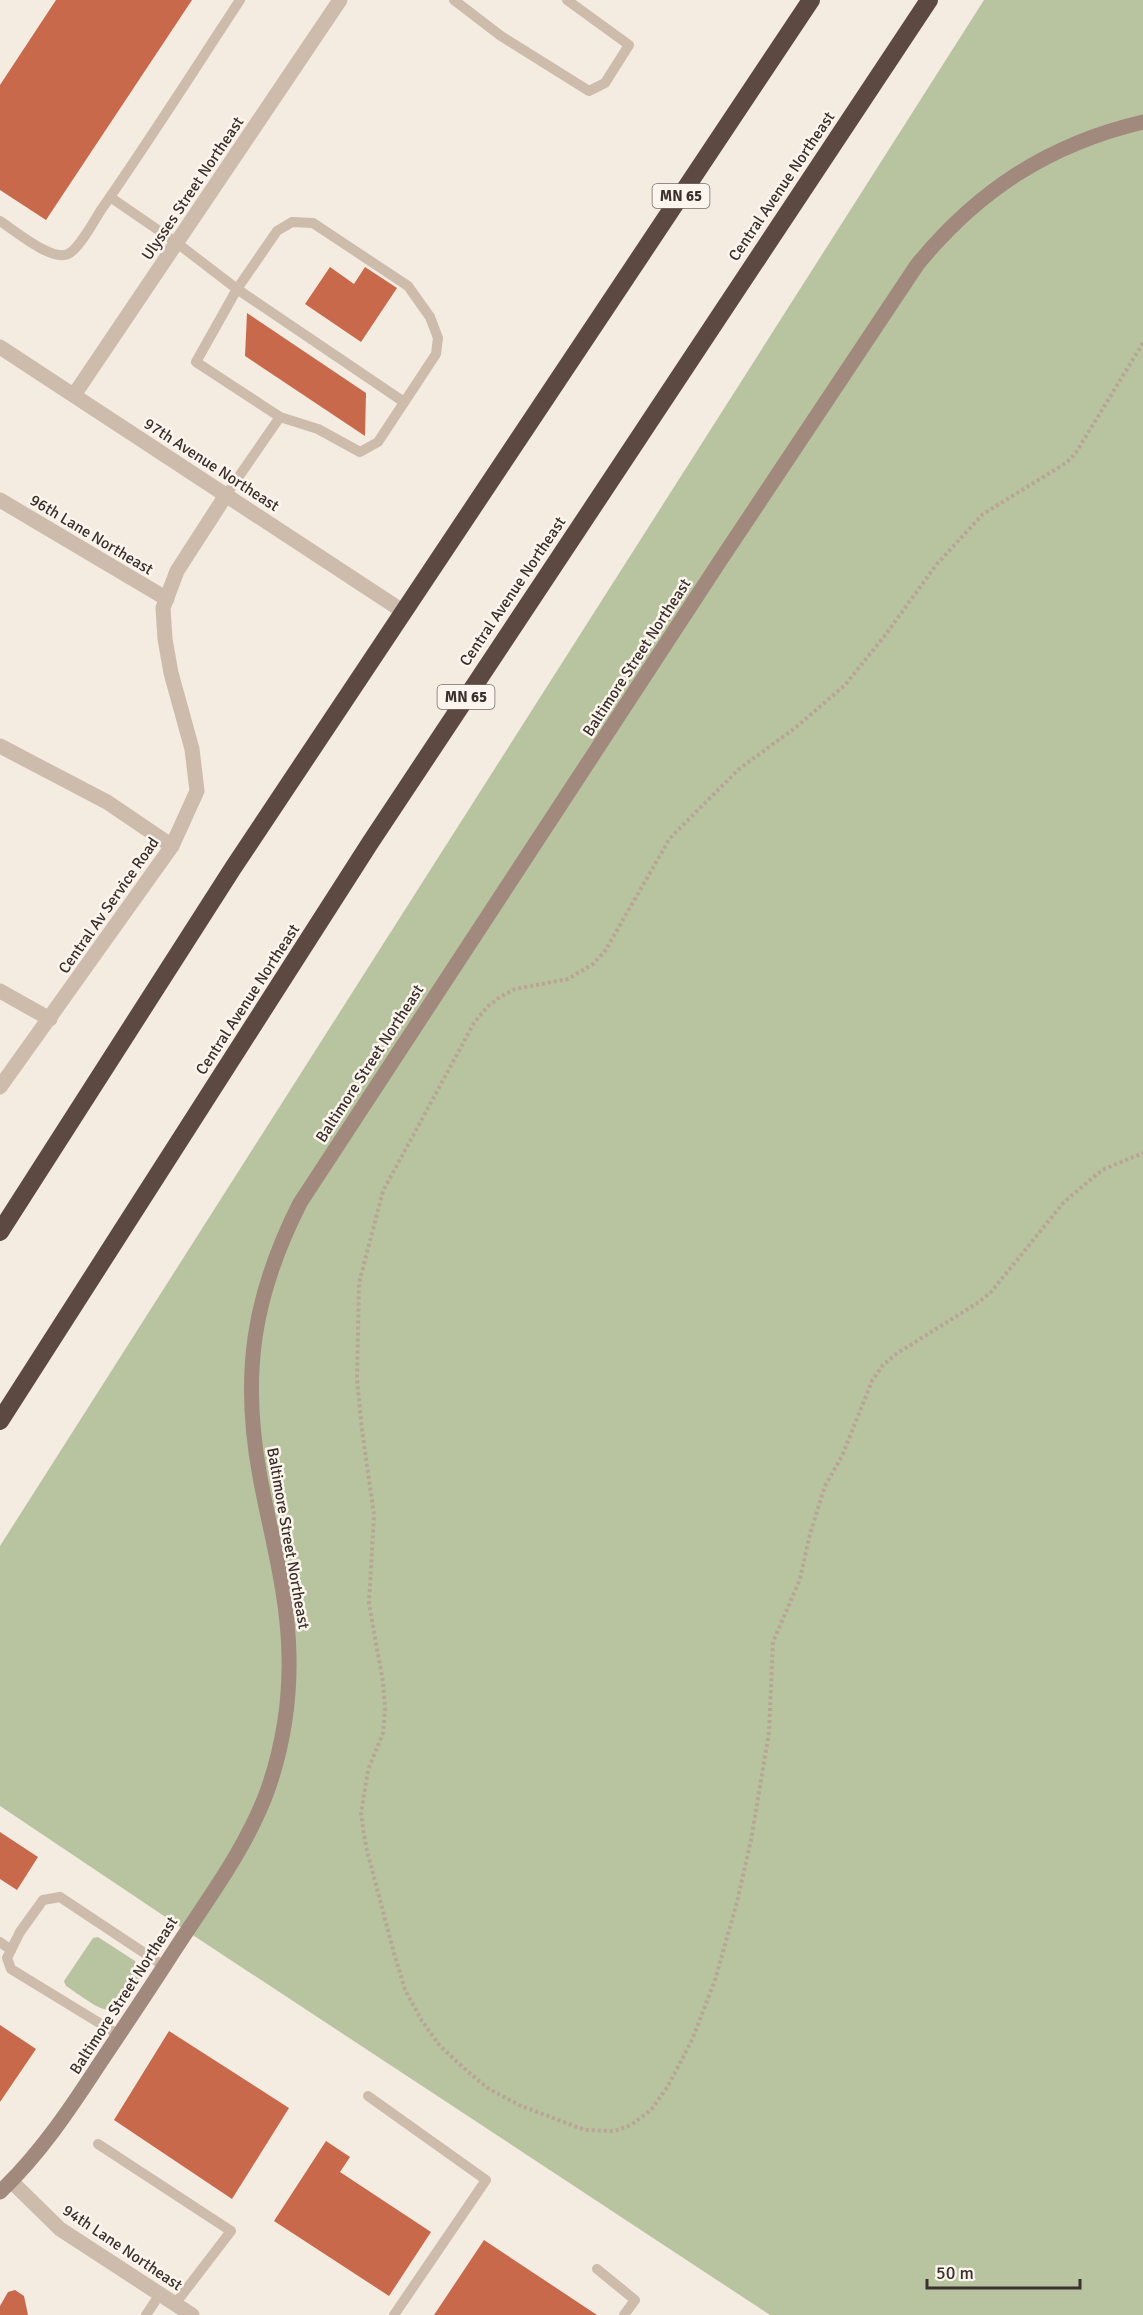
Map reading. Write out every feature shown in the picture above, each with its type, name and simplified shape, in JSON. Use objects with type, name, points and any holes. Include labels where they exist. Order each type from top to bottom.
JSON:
[{"type":"highway","name":"MN 65","points":[[0,1233],[233,868],[812,0]]},
{"type":"highway","name":"Central Avenue Northeast","points":[[0,1421],[370,843],[928,0]]},
{"type":"street","name":"Ulysses Street Northeast","points":[[74,395],[340,0]]},
{"type":"street","name":"Baltimore Street Northeast","points":[[5,2187],[37,2153],[64,2118],[238,1851],[267,1791],[276,1762],[284,1724],[289,1668],[288,1617],[255,1443],[250,1375],[254,1337],[265,1288],[284,1234],[300,1203],[917,265],[961,217],[986,195],[1014,176],[1052,153],[1074,143],[1143,123]]},
{"type":"street","name":"97th Avenue Northeast","points":[[0,347],[404,612]]},
{"type":"street","name":"Central Av Service Road","points":[[0,1087],[172,846],[197,791],[192,749],[171,673],[165,639],[163,608],[177,571],[226,495]]},
{"type":"street","name":"96th Lane Northeast","points":[[0,500],[167,599]]},
{"type":"street","points":[[0,746],[107,802],[172,846]]},
{"type":"street","points":[[0,992],[50,1019]]},
{"type":"street","name":"94th Lane Northeast","points":[[5,2187],[60,2229],[192,2315]]},
{"type":"lane","points":[[0,221],[41,248],[58,256],[68,254],[110,197],[240,0]]},
{"type":"lane","points":[[454,0],[501,36],[589,91],[605,83],[629,45],[567,0]]},
{"type":"lane","points":[[110,197],[177,243],[237,289],[404,402]]},
{"type":"lane","points":[[292,222],[313,224],[408,286],[430,317],[438,338],[436,354],[404,402],[378,442],[360,452],[318,429],[280,417],[195,362],[237,289],[277,231],[292,222]]},
{"type":"lane","points":[[226,495],[280,417]]},
{"type":"lane","points":[[118,2035],[11,1969],[7,1958],[20,1932],[43,1900],[60,1897],[164,1966]]},
{"type":"lane","points":[[0,1942],[11,1950]]},
{"type":"lane","points":[[368,2096],[486,2181],[394,2315]]},
{"type":"lane","points":[[98,2144],[231,2230],[176,2304]]},
{"type":"lane","points":[[597,2269],[635,2300],[624,2315]]},
{"type":"lane","points":[[146,2315],[160,2294]]},
{"type":"path","points":[[1143,344],[1075,454],[1066,463],[983,514],[936,565],[886,634],[844,685],[795,728],[740,769],[670,838],[605,951],[593,964],[568,978],[515,989],[487,1007],[474,1023],[383,1191],[359,1283],[357,1379],[374,1515],[369,1604],[383,1682],[385,1708],[382,1733],[368,1770],[361,1814],[366,1847],[405,1990],[422,2021],[440,2046],[489,2089],[519,2105],[585,2130],[615,2131],[632,2125],[651,2110],[668,2086],[692,2040],[712,1990],[738,1902],[769,1732],[773,1642],[800,1580],[810,1534],[825,1486],[842,1456],[872,1381],[883,1365],[896,1354],[992,1292],[1071,1196],[1102,1170],[1143,1153]]},
{"type":"green space","points":[[984,0],[1143,0],[1143,2315],[770,2315],[0,1806],[0,1546]]},
{"type":"green space","points":[[98,1937],[135,1961],[141,1978],[115,2008],[100,2008],[66,1986],[64,1981],[93,1938]]},
{"type":"building","points":[[56,0],[192,0],[46,220],[0,190],[0,85]]},
{"type":"building","points":[[330,267],[354,284],[365,267],[397,288],[361,342],[305,304]]},
{"type":"building","points":[[247,313],[366,393],[365,436],[245,356]]},
{"type":"building","points":[[0,1832],[38,1857],[17,1890],[0,1879]]},
{"type":"building","points":[[0,2025],[36,2049],[0,2102]]},
{"type":"building","points":[[169,2031],[289,2108],[232,2199],[114,2120]]},
{"type":"building","points":[[326,2141],[350,2157],[340,2172],[431,2232],[389,2296],[274,2221]]},
{"type":"building","points":[[484,2240],[597,2315],[434,2315]]},
{"type":"building","points":[[15,2290],[24,2296],[28,2315],[0,2315],[0,2306],[8,2292]]}]
